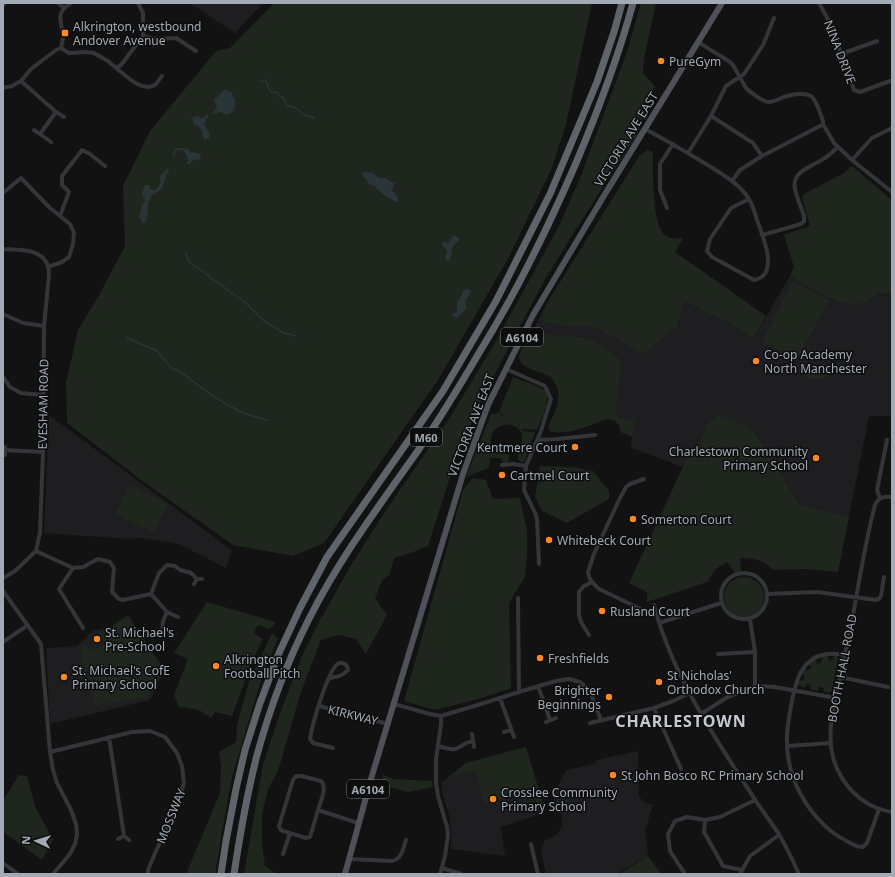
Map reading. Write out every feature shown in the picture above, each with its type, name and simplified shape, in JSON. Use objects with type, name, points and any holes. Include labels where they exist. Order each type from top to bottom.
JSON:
[{"type":"highway","name":"M60","points":[[221,874],[233,804],[245,750],[260,703],[279,653],[326,557],[443,391],[496,302],[553,187],[597,82],[622,3]]},
{"type":"highway","name":"M60","points":[[234,874],[248,794],[257,754],[272,707],[291,658],[309,619],[333,575],[452,398],[508,304],[560,199],[607,85],[625,34],[633,3]]},
{"type":"main road","name":"VICTORIA AVE EAST","points":[[344,874],[463,474],[488,405],[533,315],[602,198],[722,3]]},
{"type":"street","points":[[58,3],[63,7]]},
{"type":"street","points":[[61,48],[63,37],[60,17],[63,7],[70,3]]},
{"type":"street","points":[[116,68],[121,65],[143,36],[143,13],[138,3]]},
{"type":"street","name":"NINA DRIVE","points":[[818,3],[830,23],[854,90],[860,92],[890,81]]},
{"type":"street","points":[[688,153],[712,116],[726,86],[744,74],[763,45],[774,18]]},
{"type":"street","points":[[143,36],[153,39],[176,38],[196,51]]},
{"type":"street","points":[[698,42],[730,62],[746,88],[765,101],[775,101],[789,95],[803,94],[813,98],[834,143],[852,160],[892,192]]},
{"type":"street","points":[[842,54],[877,42]]},
{"type":"street","points":[[61,48],[69,53],[94,53],[108,61],[141,86],[149,87],[156,84],[162,76]]},
{"type":"street","points":[[3,88],[12,86],[21,81],[31,69],[56,50],[61,48]]},
{"type":"street","points":[[21,81],[56,112],[64,117]]},
{"type":"street","points":[[40,134],[56,112]]},
{"type":"street","points":[[712,116],[753,143],[762,156]]},
{"type":"street","points":[[732,180],[740,170],[762,156],[824,124]]},
{"type":"street","points":[[852,160],[872,138],[892,128]]},
{"type":"street","points":[[645,129],[673,144],[732,180],[749,199],[767,252],[768,266],[764,276],[754,280],[712,258],[707,251],[710,239],[731,208],[749,199]]},
{"type":"street","points":[[34,130],[51,142]]},
{"type":"street","points":[[667,208],[660,190],[660,164],[673,144]]},
{"type":"street","points":[[762,235],[801,224],[804,221],[804,216],[795,188],[796,177],[802,171],[823,160],[838,147]]},
{"type":"street","points":[[60,216],[70,192],[62,185],[62,176],[82,150],[90,154],[105,166]]},
{"type":"street","points":[[3,193],[21,178],[50,208],[70,224],[74,233],[73,244],[69,257],[62,262],[48,267],[41,256],[33,252],[3,249]]},
{"type":"street","name":"EVESHAM ROAD","points":[[36,551],[40,532],[43,452],[44,326],[49,275],[48,267]]},
{"type":"street","points":[[3,314],[23,323],[44,326]]},
{"type":"street","points":[[506,369],[545,386],[551,399],[541,431],[526,466],[524,490],[537,519],[539,564]]},
{"type":"street","points":[[3,377],[10,387],[21,393],[44,395]]},
{"type":"street","points":[[537,440],[595,435]]},
{"type":"street","points":[[887,440],[877,490],[880,498],[886,496],[892,497]]},
{"type":"street","points":[[5,451],[43,452]]},
{"type":"street","points":[[502,465],[513,464],[526,466]]},
{"type":"street","points":[[644,479],[626,487],[594,554],[588,572],[592,582],[599,590],[647,612],[656,612]]},
{"type":"street","name":"BOOTH HALL ROAD","points":[[880,498],[876,501],[874,509],[831,723],[830,743],[835,762],[841,776],[852,791],[860,798],[879,809],[892,812]]},
{"type":"street","points":[[3,578],[15,571],[36,551],[73,568],[83,567],[98,559],[110,562],[114,568],[112,592],[119,599],[123,600],[151,594]]},
{"type":"street","points":[[165,559],[166,565]]},
{"type":"street","points":[[151,594],[159,573],[166,565]]},
{"type":"street","points":[[166,565],[175,566],[180,570],[191,573],[197,579],[202,579]]},
{"type":"street","points":[[73,568],[59,590],[83,628]]},
{"type":"street","points":[[740,573],[754,575],[766,588],[767,602],[764,609],[759,615],[750,619],[742,620],[732,617],[721,603],[721,590],[725,582],[732,576],[740,573]]},
{"type":"street","points":[[767,594],[817,592],[876,600],[879,599],[884,577]]},
{"type":"street","points":[[194,584],[197,579]]},
{"type":"street","points":[[588,635],[580,622],[579,592],[582,588],[592,582]]},
{"type":"street","points":[[3,591],[41,644],[50,752],[53,770],[57,784],[71,810],[78,834],[70,854],[54,874]]},
{"type":"street","points":[[151,594],[167,612],[178,617]]},
{"type":"street","points":[[518,598],[519,692]]},
{"type":"street","points":[[659,623],[721,603]]},
{"type":"street","points":[[654,605],[659,623],[673,659],[700,714],[780,836],[799,874]]},
{"type":"street","points":[[162,632],[163,621],[167,612]]},
{"type":"street","points":[[750,619],[756,652],[756,686]]},
{"type":"street","points":[[3,642],[28,625]]},
{"type":"street","points":[[718,654],[756,652]]},
{"type":"street","points":[[845,655],[839,654],[819,656],[810,660],[801,670],[794,690],[788,718],[787,746],[789,762],[793,777],[804,802],[822,822],[839,836],[857,846],[863,847],[867,843],[879,809]]},
{"type":"street","points":[[329,678],[340,676],[345,673],[348,670],[345,663],[342,662],[338,664],[329,678],[319,706],[310,739],[313,743],[333,748]]},
{"type":"street","points":[[840,677],[888,687]]},
{"type":"street","points":[[394,704],[441,716],[538,686],[569,679],[580,682],[590,692],[601,720]]},
{"type":"street","points":[[538,686],[548,722],[556,718]]},
{"type":"street","points":[[700,714],[726,698],[756,686],[775,686],[836,698]]},
{"type":"street","points":[[590,723],[654,708],[690,693]]},
{"type":"street","points":[[500,698],[514,737]]},
{"type":"street","name":"KIRKWAY","points":[[319,706],[388,724]]},
{"type":"street","points":[[654,708],[681,769]]},
{"type":"street","points":[[440,874],[447,848],[448,835],[436,789],[436,759],[442,724],[441,716]]},
{"type":"street","points":[[504,732],[511,730]]},
{"type":"street","name":"MOSSWAY","points":[[50,752],[132,732],[150,731],[165,737],[177,753],[182,766],[184,783],[176,809],[156,851],[148,870],[148,874]]},
{"type":"street","points":[[472,734],[474,747]]},
{"type":"street","points":[[109,737],[124,836],[129,840]]},
{"type":"street","points":[[438,746],[455,749],[468,741],[473,741]]},
{"type":"street","points":[[787,746],[830,743]]},
{"type":"street","points":[[296,776],[323,782],[324,789],[318,810],[310,837],[306,838],[281,831],[279,826],[293,780],[296,776]]},
{"type":"street","points":[[685,874],[670,851],[668,834],[675,821],[687,817],[705,820],[720,817],[755,800]]},
{"type":"street","points":[[318,810],[358,823]]},
{"type":"street","points":[[705,820],[704,832],[723,866],[741,872],[750,856],[780,836]]},
{"type":"street","points":[[283,854],[290,834]]},
{"type":"street","points":[[118,839],[124,836]]},
{"type":"street","points":[[349,859],[396,860],[400,857],[406,840]]},
{"type":"street","points":[[531,844],[538,874]]},
{"type":"street","points":[[3,863],[18,874]]},
{"type":"street","points":[[442,868],[461,874]]},
{"type":"shaded area","points":[[190,3],[263,3],[235,33]]},
{"type":"shaded area","points":[[274,3],[592,3],[566,124],[552,168],[509,257],[438,380],[324,543],[293,556],[233,545],[141,480],[67,423],[66,383],[78,330],[98,297],[125,246],[123,186],[150,131],[216,51],[230,48]]},
{"type":"shaded area","points":[[641,3],[656,3],[644,59],[643,73],[655,86],[637,135],[547,276],[478,407],[453,468],[428,546],[394,558],[390,574],[382,581],[375,598],[387,615],[366,654],[356,639],[339,635],[321,640],[300,695],[278,771],[268,789],[262,814],[262,842],[265,866],[277,874],[244,874],[263,764],[280,713],[302,656],[320,620],[353,562],[386,510],[449,419],[496,341],[559,226],[580,178],[627,52]]},
{"type":"shaded area","points":[[224,90],[232,93],[235,99],[234,110],[230,114],[219,112],[213,115],[212,114],[217,108],[214,100]]},
{"type":"shaded area","points":[[208,114],[208,118],[204,124],[210,134],[209,138],[205,140],[201,129],[194,124],[193,120],[190,119],[197,116],[203,118]]},
{"type":"shaded area","points":[[176,148],[188,149],[190,152],[200,154],[201,158],[199,160],[195,159],[187,164],[188,158],[183,150],[177,150],[175,156],[173,156]]},
{"type":"shaded area","points":[[648,150],[653,154],[654,195],[659,227],[667,236],[683,238],[675,252],[766,316],[753,339],[729,323],[684,301],[677,326],[643,354],[597,329],[584,326],[561,325],[544,321],[542,313],[550,298],[638,158]]},
{"type":"shaded area","points":[[850,167],[853,167],[892,200],[892,295],[879,294],[867,302],[858,304],[850,304],[832,299],[790,276],[794,267],[784,235],[810,226],[802,198],[804,194],[844,173]]},
{"type":"shaded area","points":[[168,168],[169,171],[162,188],[151,196],[149,200],[146,222],[143,223],[139,217],[142,205],[146,200],[142,195],[145,185],[150,186],[150,189],[156,190],[161,182],[160,176]]},
{"type":"shaded area","points":[[364,172],[374,173],[378,178],[386,178],[395,183],[392,190],[398,198],[397,203],[384,195],[374,186],[370,185],[363,177]]},
{"type":"shaded area","points":[[453,236],[457,236],[459,241],[452,246],[452,255],[448,261],[445,257],[447,251],[441,245],[443,242],[448,243]]},
{"type":"shaded area","name":"Co-op Academy North Manchester","points":[[790,276],[832,299],[856,305],[866,302],[875,295],[892,295],[892,416],[869,416],[849,517],[800,504],[753,430],[706,426],[696,454],[688,456],[683,467],[631,448],[632,437],[621,432],[615,421],[608,419],[621,373],[621,366],[618,357],[606,347],[584,337],[532,332],[550,298],[681,299],[729,323],[753,339]]},
{"type":"shaded area","points":[[793,281],[829,301],[797,360],[762,341]]},
{"type":"shaded area","points":[[466,289],[470,290],[470,292],[466,301],[466,309],[457,318],[451,315],[457,311],[457,301]]},
{"type":"shaded area","points":[[532,332],[584,337],[606,347],[618,357],[621,366],[621,373],[618,387],[619,395],[615,412],[621,419],[634,420],[632,437],[621,432],[617,423],[614,420],[609,419],[571,431],[551,432],[548,429],[549,423],[558,403],[556,384],[548,375],[532,370],[523,364],[519,356]]},
{"type":"shaded area","points":[[806,369],[827,369],[826,379],[806,379]]},
{"type":"shaded area","points":[[513,377],[543,389],[546,392],[547,397],[546,408],[537,430],[521,429],[523,431],[535,432],[524,463],[518,460],[517,446],[521,445],[521,432],[517,427],[511,425],[500,426],[491,435],[491,442],[493,450],[510,455],[508,463],[504,463],[500,458],[490,458],[489,468],[466,477],[491,414],[499,413],[512,422],[499,412]]},
{"type":"shaded area","points":[[49,415],[229,548],[232,551],[226,568],[179,544],[142,538],[129,539],[44,533]]},
{"type":"shaded area","points":[[719,415],[753,430],[800,504],[849,517],[838,572],[804,569],[773,570],[758,560],[740,558],[741,572],[735,573],[727,562],[715,570],[707,582],[647,602],[647,592],[629,583],[688,456],[696,454],[706,426]]},
{"type":"shaded area","points":[[540,466],[573,467],[593,471],[609,491],[609,499],[567,523],[542,511],[535,497]]},
{"type":"shaded area","points":[[473,478],[486,480],[493,499],[520,498],[527,531],[525,577],[509,603],[511,688],[482,698],[435,710],[404,701],[463,490]]},
{"type":"shaded area","points":[[129,485],[168,504],[154,533],[115,514]]},
{"type":"shaded area","points":[[744,577],[752,579],[758,583],[762,589],[764,597],[762,605],[758,611],[752,615],[744,617],[736,615],[730,611],[726,605],[724,597],[726,589],[730,583],[736,579]]},
{"type":"shaded area","points":[[207,602],[276,622],[270,629],[258,625],[254,633],[263,639],[251,664],[232,716],[215,712],[211,718],[199,710],[179,707],[174,695],[188,659],[174,653]]},
{"type":"shaded area","points":[[128,615],[163,667],[167,665],[150,700],[50,724],[46,648],[77,646],[93,631],[109,628]]},
{"type":"shaded area","points":[[128,615],[161,666],[148,696],[142,699],[95,705],[89,686],[89,671],[84,671],[82,665],[82,647],[84,644],[86,647],[88,646],[89,649],[92,647],[94,650],[105,644],[99,635]]},
{"type":"shaded area","points":[[272,633],[278,638],[260,684],[232,777],[215,874],[186,874],[220,793],[221,767],[219,752],[236,742],[237,724],[249,682]]},
{"type":"shaded area","points":[[828,656],[829,661],[833,660],[834,656],[837,656],[838,658],[832,691],[829,693],[823,691],[824,688],[819,687],[818,691],[810,689],[811,685],[806,684],[805,688],[798,685],[798,680],[803,681],[805,676],[800,674],[805,668],[808,671],[812,667],[809,664],[815,659],[817,664],[822,662],[821,657]]},
{"type":"shaded area","name":"Crosslee Community Primary School","points":[[526,747],[543,804],[540,814],[501,827],[505,856],[451,849],[450,819],[441,783],[466,763]]},
{"type":"shaded area","points":[[526,747],[543,804],[540,814],[532,789],[484,804],[475,770],[450,776],[466,763]]},
{"type":"shaded area","points":[[638,751],[639,796],[644,803],[653,805],[645,830],[648,856],[616,874],[546,874],[541,851],[545,840],[556,835],[562,827],[562,816],[555,805],[553,796],[566,770],[596,764],[596,760]]},
{"type":"shaded area","points":[[19,775],[27,776],[35,806],[53,840],[42,860],[3,832],[3,800]]},
{"type":"shaded area","points":[[383,775],[393,779],[432,781],[433,787],[408,792],[389,787],[391,782],[383,779]]},
{"type":"shaded area","points":[[648,856],[661,874],[619,874]]},
{"type":"waterway","points":[[260,80],[263,82],[266,80],[271,92],[278,93],[279,96],[283,97],[287,106],[294,107],[305,115],[314,118]]},
{"type":"waterway","points":[[186,253],[189,262],[247,304],[263,320],[284,333],[296,336]]},
{"type":"waterway","points":[[127,338],[157,351],[172,369],[178,370],[231,407],[255,417],[267,420]]},
{"type":"place","name":"Alkrington, westbound Andover Avenue","points":[[65,33]]},
{"type":"place","name":"PureGym","points":[[661,61]]},
{"type":"place","name":"Co-op Academy North Manchester","points":[[756,361]]},
{"type":"place","name":"Kentmere Court","points":[[575,447]]},
{"type":"place","name":"Charlestown Community Primary School","points":[[816,458]]},
{"type":"place","name":"Cartmel Court","points":[[502,475]]},
{"type":"place","name":"Somerton Court","points":[[633,519]]},
{"type":"place","name":"Whitebeck Court","points":[[549,540]]},
{"type":"place","name":"Rusland Court","points":[[602,611]]},
{"type":"place","name":"St. Michael's Pre-School","points":[[97,639]]},
{"type":"place","name":"Freshfields","points":[[540,658]]},
{"type":"place","name":"Alkrington Football Pitch","points":[[216,666]]},
{"type":"place","name":"St. Michael's CofE Primary School","points":[[64,677]]},
{"type":"place","name":"St Nicholas' Orthodox Church","points":[[659,682]]},
{"type":"place","name":"Brighter Beginnings","points":[[609,697]]},
{"type":"place","name":"St John Bosco RC Primary School","points":[[613,775]]},
{"type":"place","name":"Crosslee Community Primary School","points":[[493,799]]},
{"type":"district","name":"CHARLESTOWN","points":[[681,721]]}]
